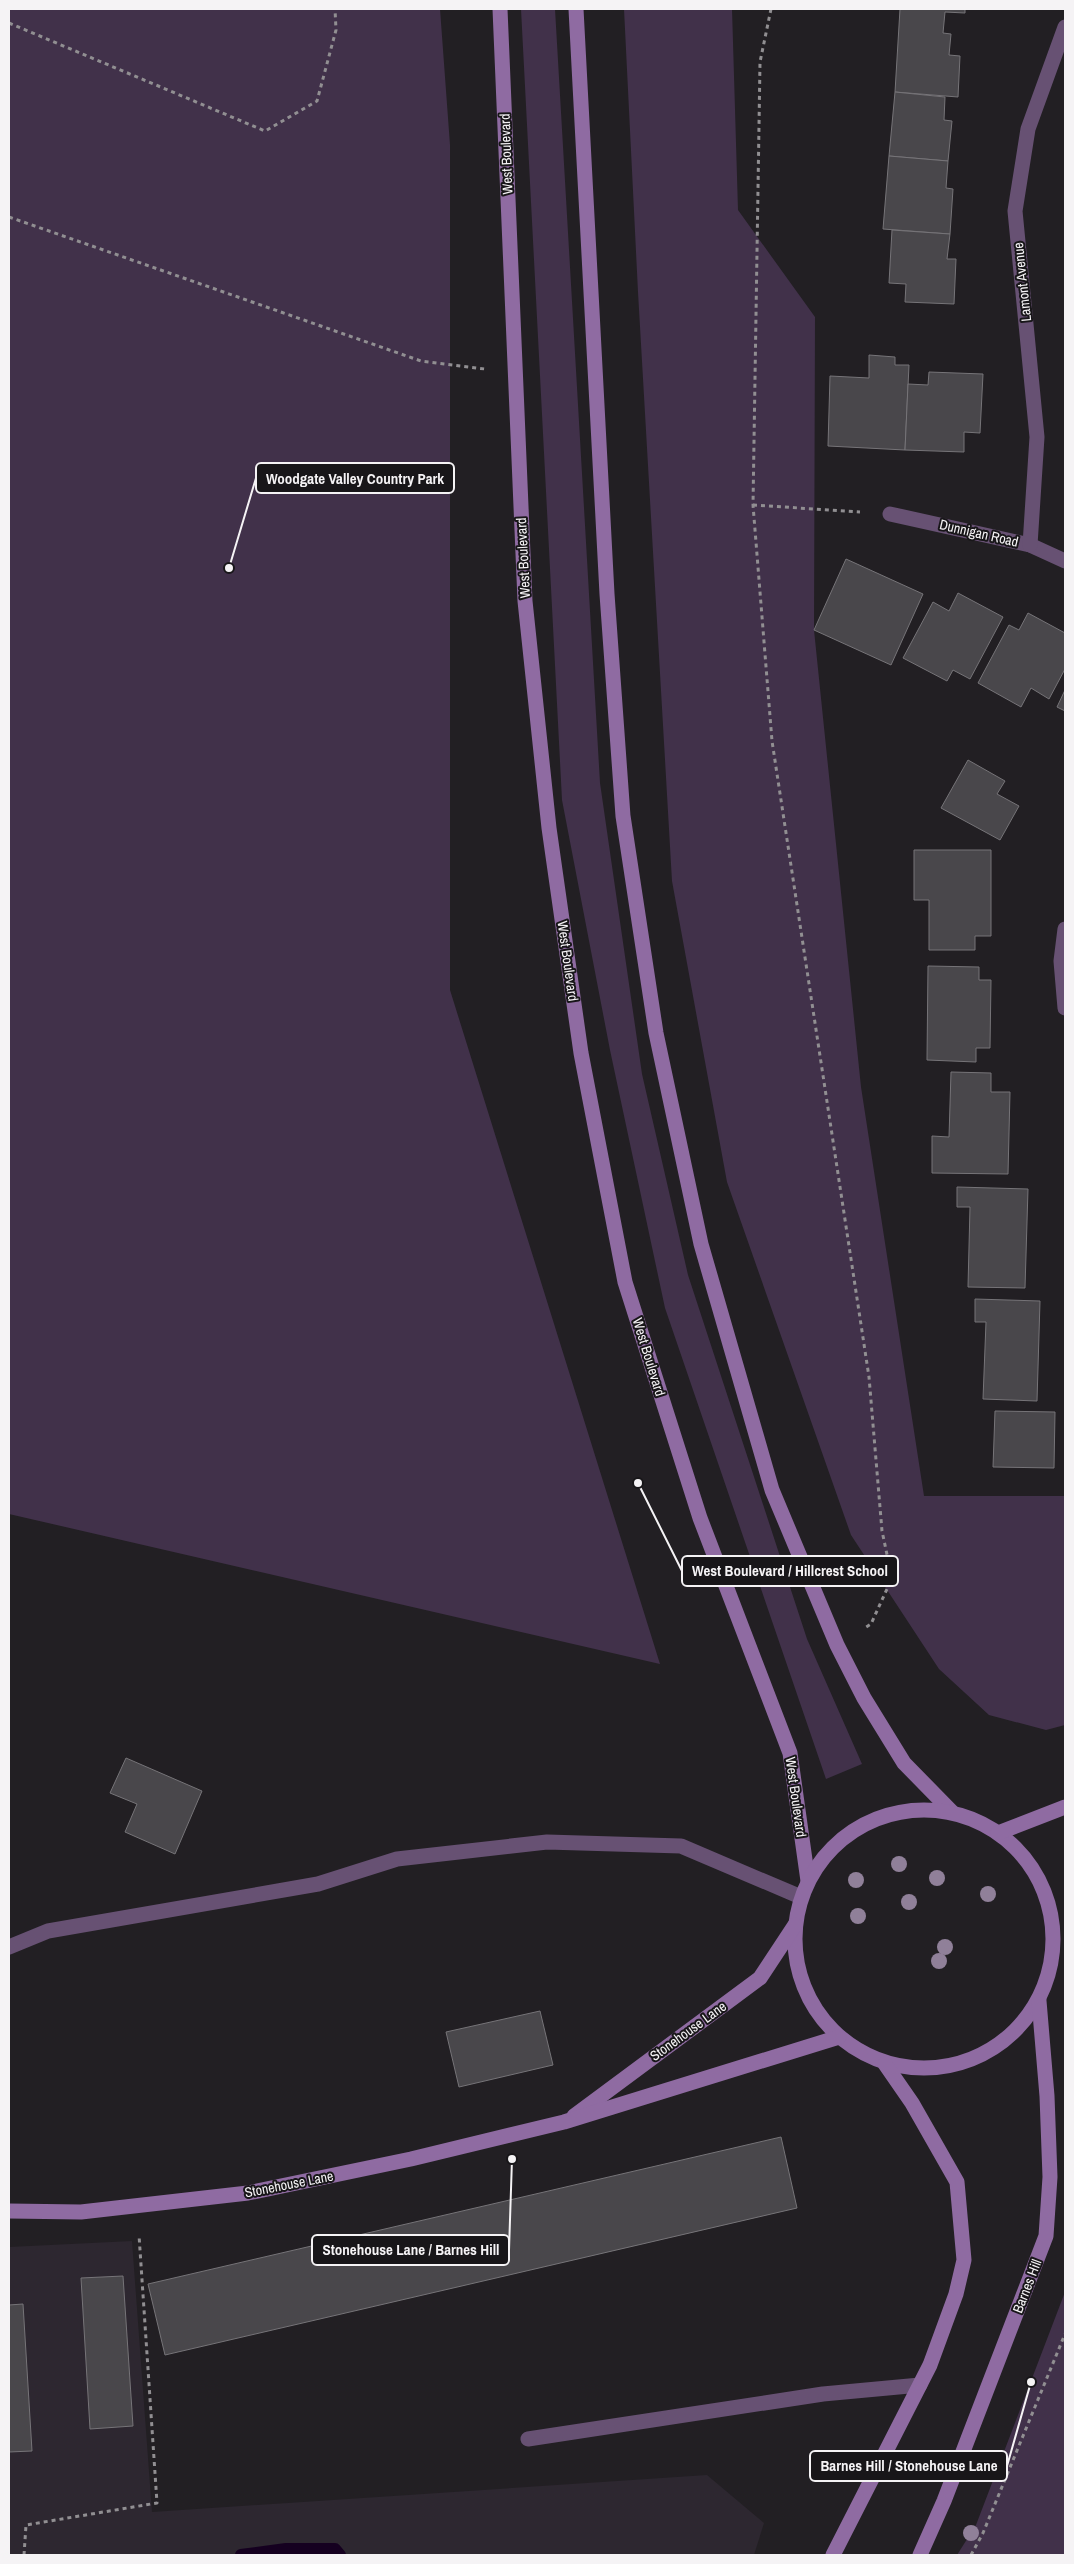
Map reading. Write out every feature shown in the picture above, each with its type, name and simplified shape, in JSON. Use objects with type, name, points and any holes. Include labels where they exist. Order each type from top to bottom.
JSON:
[{"type":"main road","name":"West Boulevard","points":[[500,9],[525,601],[549,828],[581,1053],[626,1282],[700,1518],[790,1753],[808,1881]]},
{"type":"main road","points":[[576,9],[607,594],[622,807],[656,1033],[701,1244],[772,1490],[837,1645],[864,1698],[904,1763],[952,1812]]},
{"type":"main road","points":[[998,1833],[1065,1807]]},
{"type":"main road","points":[[914,1811],[952,1812],[976,1820],[1015,1846],[1030,1864],[1041,1883],[1049,1903],[1054,1947],[1049,1975],[1038,2001],[1021,2026],[999,2045],[973,2060],[944,2068],[914,2069],[885,2064],[853,2048],[839,2038],[818,2014],[803,1987],[795,1957],[794,1925],[801,1897],[808,1881],[823,1857],[844,1838],[868,1822],[895,1813],[914,1811]]},
{"type":"main road","name":"Stonehouse Lane","points":[[564,2122],[760,1978],[794,1925]]},
{"type":"main road","points":[[1054,1947],[1065,1932]]},
{"type":"main road","name":"Barnes Hill","points":[[920,2555],[944,2501],[1046,2236],[1050,2159],[1047,2096],[1038,2001]]},
{"type":"main road","name":"Stonehouse Lane","points":[[9,2212],[81,2212],[248,2193],[411,2159],[564,2122],[839,2038]]},
{"type":"main road","points":[[833,2555],[930,2365],[956,2294],[964,2260],[957,2182],[912,2103],[885,2064]]},
{"type":"street","name":"Lamont Avenue","points":[[1030,545],[1037,436],[1015,212],[1028,129],[1065,27]]},
{"type":"street","name":"Dunnigan Road","points":[[890,514],[1030,545],[1065,561]]},
{"type":"street","points":[[1065,929],[1061,962],[1065,1008]]},
{"type":"street","points":[[9,1947],[48,1932],[318,1884],[398,1859],[547,1842],[680,1846],[801,1897]]},
{"type":"street","points":[[528,2439],[823,2394],[920,2385]]},
{"type":"path","points":[[9,24],[265,131],[317,101],[336,30],[335,9]]},
{"type":"path","points":[[770,9],[760,62],[753,505],[772,742],[869,1377],[882,1531],[892,1578],[871,1624],[837,1645]]},
{"type":"path","points":[[9,217],[421,361],[492,370]]},
{"type":"path","points":[[753,505],[890,514]]},
{"type":"path","points":[[24,2555],[26,2525],[157,2503],[138,2206]]},
{"type":"path","points":[[972,2555],[1065,2334]]},
{"type":"shaded area","points":[[9,9],[440,9],[450,145],[450,990],[660,1664],[9,1514]]},
{"type":"shaded area","points":[[521,9],[555,9],[600,783],[642,1074],[688,1275],[807,1639],[862,1764],[826,1779],[665,1308],[610,1050],[562,800]]},
{"type":"shaded area","points":[[624,9],[732,9],[738,210],[815,317],[814,630],[861,1087],[924,1496],[1065,1496],[1065,1725],[1046,1730],[989,1715],[939,1669],[851,1535],[727,1182],[672,881],[638,292]]},
{"type":"shaded area","points":[[132,2241],[152,2512],[707,2475],[764,2523],[754,2555],[9,2555],[9,2247]]},
{"type":"shaded area","points":[[1065,2292],[1065,2555],[957,2555],[976,2525]]},
{"type":"building","points":[[900,9],[965,9],[965,13],[945,12],[943,33],[951,34],[949,55],[960,56],[958,97],[895,92]]},
{"type":"building","points":[[895,92],[945,97],[944,120],[952,121],[948,161],[889,156]]},
{"type":"building","points":[[889,156],[948,161],[946,188],[953,189],[950,234],[883,229]]},
{"type":"building","points":[[892,230],[950,234],[947,259],[956,259],[954,304],[905,302],[906,284],[889,283]]},
{"type":"building","points":[[869,355],[895,357],[895,365],[909,365],[905,450],[828,446],[830,376],[869,378]]},
{"type":"building","points":[[929,372],[983,374],[980,433],[964,432],[964,452],[905,450],[908,384],[928,385]]},
{"type":"building","points":[[846,559],[923,594],[891,665],[814,630]]},
{"type":"building","points":[[958,593],[1003,617],[970,679],[953,670],[947,681],[903,658],[933,602],[949,611]]},
{"type":"building","points":[[1028,613],[1065,633],[1065,669],[1049,699],[1031,688],[1021,707],[978,683],[1009,625],[1019,630]]},
{"type":"building","points":[[1065,690],[1065,711],[1057,707]]},
{"type":"building","points":[[968,760],[1005,781],[997,794],[1019,806],[1000,840],[941,808]]},
{"type":"building","points":[[914,850],[991,850],[991,936],[975,936],[975,950],[929,950],[929,900],[914,900]]},
{"type":"building","points":[[928,966],[979,967],[979,980],[991,980],[990,1048],[976,1048],[976,1062],[927,1060]]},
{"type":"building","points":[[951,1072],[991,1073],[991,1092],[1010,1092],[1008,1174],[932,1173],[932,1136],[949,1137]]},
{"type":"building","points":[[957,1187],[1028,1189],[1025,1288],[968,1287],[970,1207],[957,1207]]},
{"type":"building","points":[[975,1299],[1040,1301],[1037,1401],[983,1399],[986,1322],[975,1322]]},
{"type":"building","points":[[995,1411],[1055,1412],[1054,1468],[993,1467]]},
{"type":"building","points":[[126,1758],[202,1791],[175,1854],[125,1832],[137,1804],[110,1793]]},
{"type":"building","points":[[540,2011],[553,2065],[459,2087],[446,2032]]},
{"type":"building","points":[[781,2137],[797,2208],[165,2355],[148,2284]]},
{"type":"building","points":[[123,2276],[133,2426],[90,2429],[81,2278]]},
{"type":"building","points":[[23,2304],[32,2451],[9,2452],[9,2305]]},
{"type":"waterway","points":[[241,2555],[286,2549],[335,2549],[340,2555]]},
{"type":"place","name":"Woodgate Valley Country Park","points":[[229,568]]},
{"type":"place","name":"West Boulevard / Hillcrest School","points":[[638,1483]]},
{"type":"place","name":"Stonehouse Lane / Barnes Hill","points":[[512,2159]]},
{"type":"place","name":"Barnes Hill / Stonehouse Lane","points":[[1031,2382]]}]
